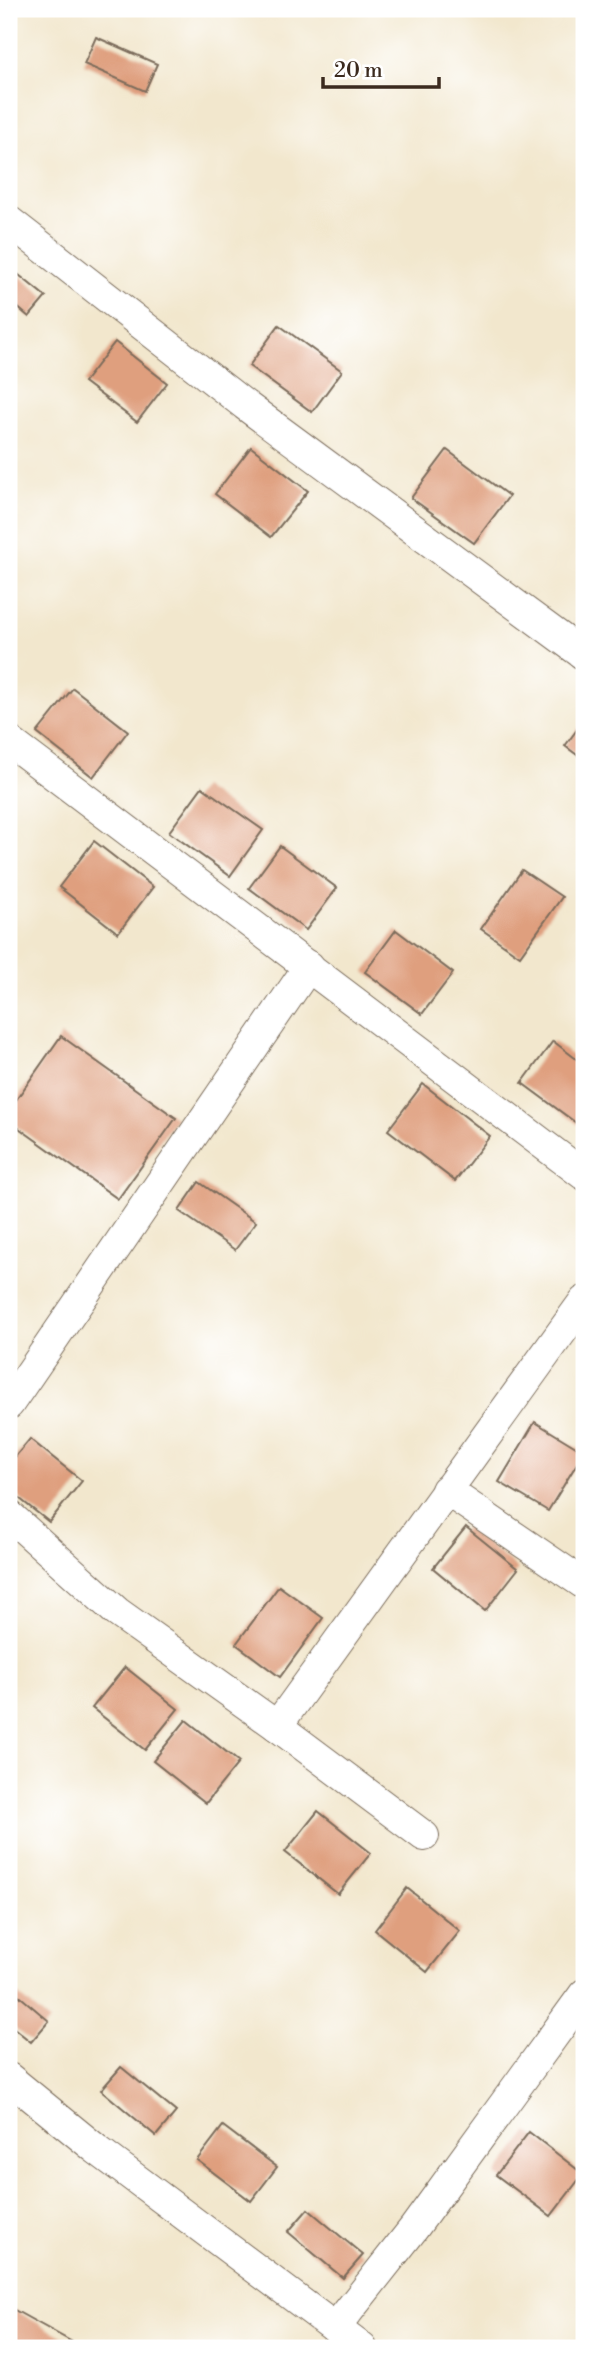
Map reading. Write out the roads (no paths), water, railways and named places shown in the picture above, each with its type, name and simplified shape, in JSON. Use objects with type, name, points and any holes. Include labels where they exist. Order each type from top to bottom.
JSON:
[{"type":"street","points":[[9,221],[245,405],[584,655]]},
{"type":"street","points":[[9,741],[584,1175]]},
{"type":"street","points":[[9,1404],[309,966]]},
{"type":"street","points":[[277,1727],[584,1301]]},
{"type":"street","points":[[446,1490],[584,1584]]},
{"type":"street","points":[[9,1515],[117,1612],[424,1836]]},
{"type":"street","points":[[335,2328],[414,2228],[584,1994]]},
{"type":"street","points":[[9,2078],[96,2149],[362,2348]]}]
